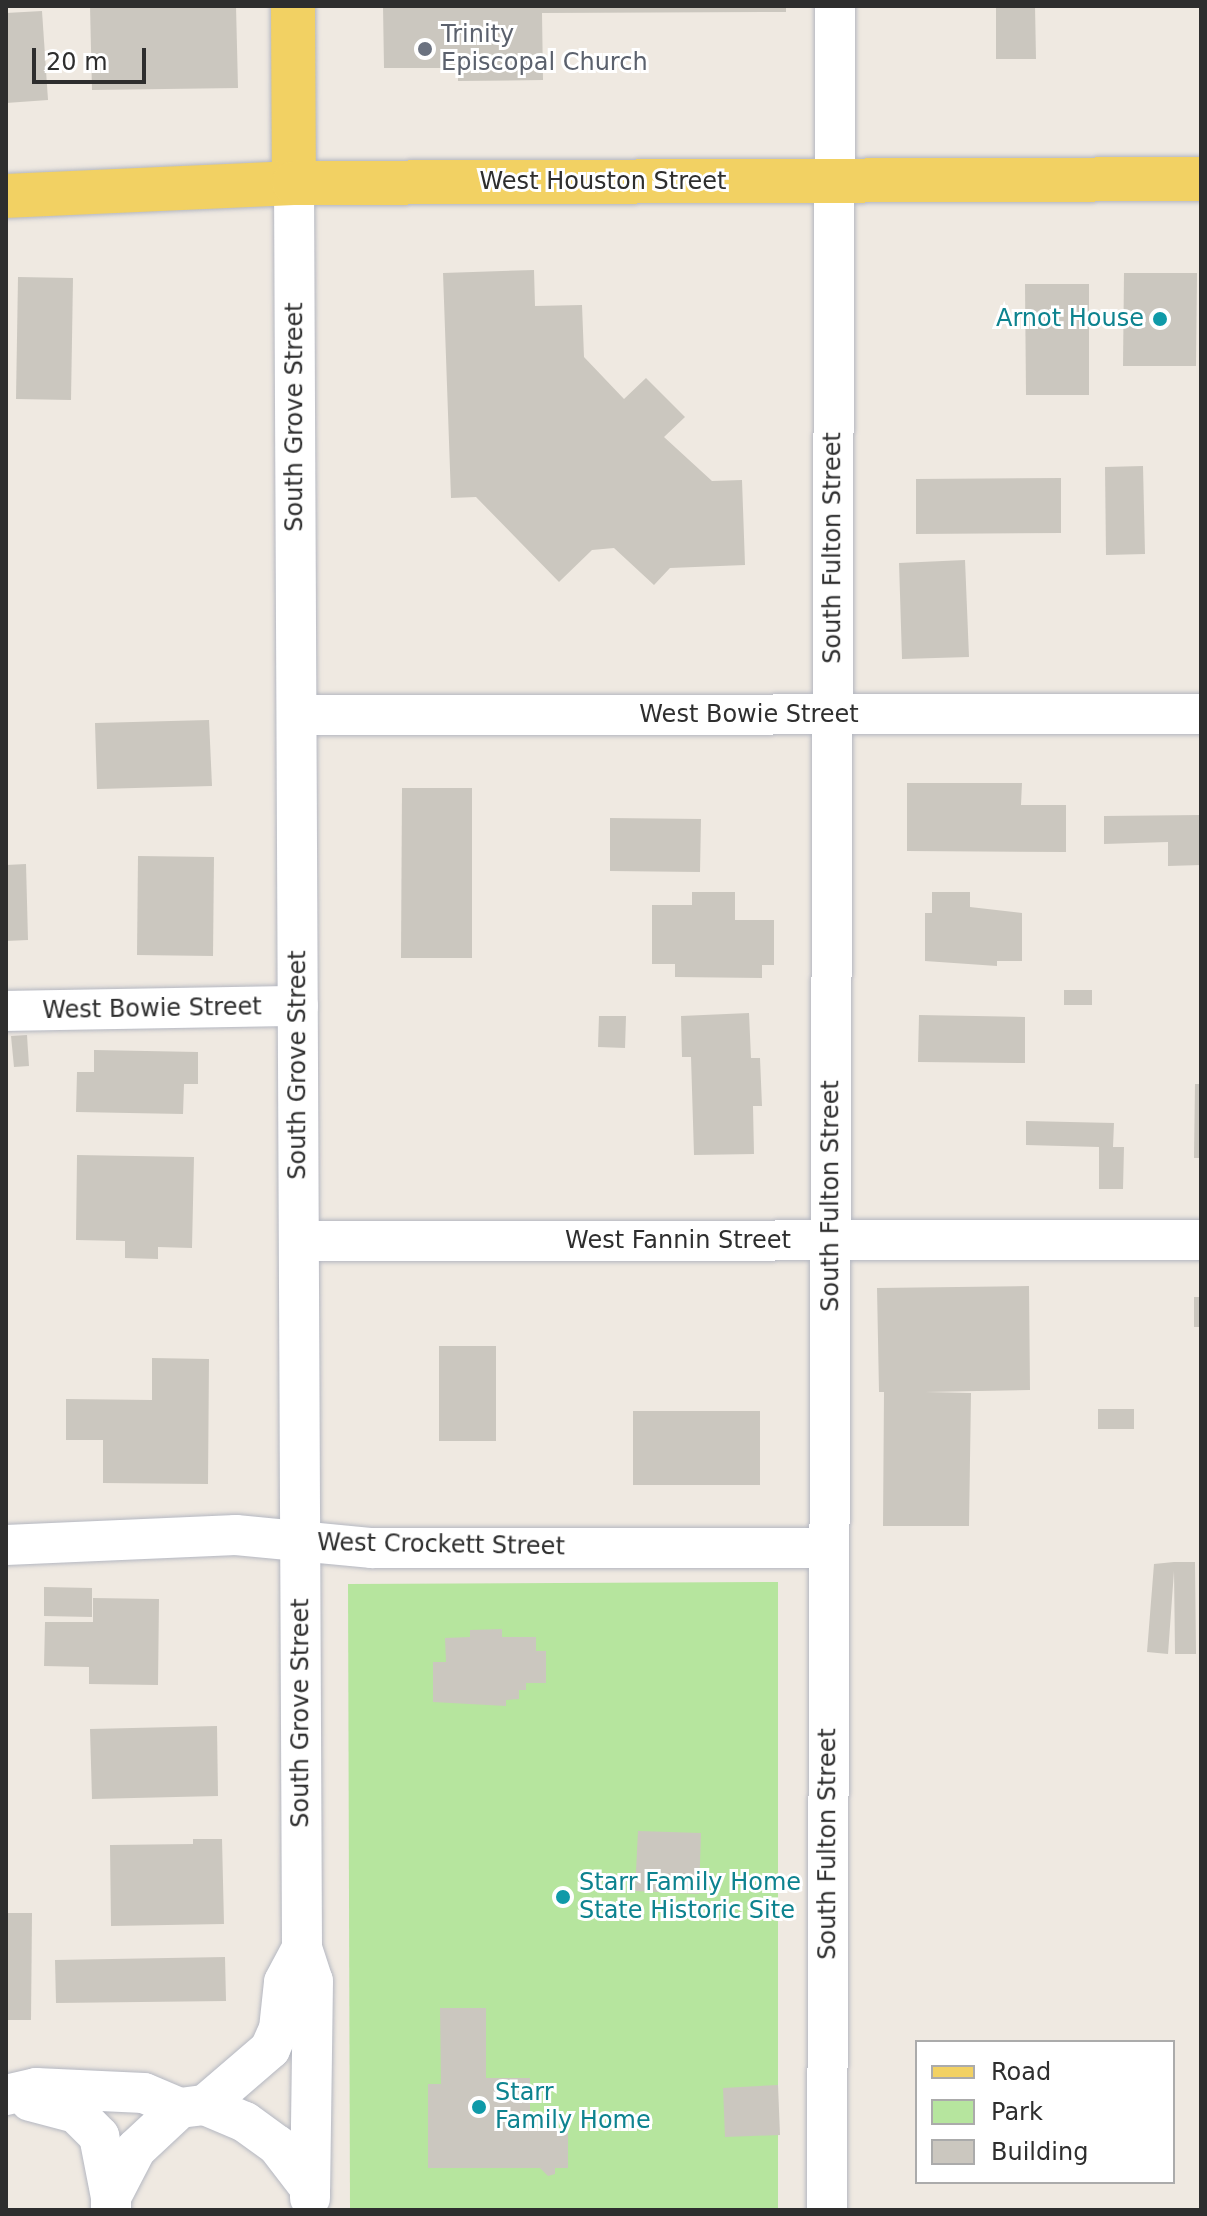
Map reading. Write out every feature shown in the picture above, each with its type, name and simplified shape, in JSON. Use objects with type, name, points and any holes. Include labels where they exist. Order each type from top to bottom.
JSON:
[{"type":"main road","points":[[293,6],[294,183]]},
{"type":"main road","name":"West Houston Street","points":[[6,196],[294,183],[1201,179]]},
{"type":"street","name":"South Fulton Street","points":[[827,2210],[835,6]]},
{"type":"street","name":"South Grove Street","points":[[294,183],[302,1948],[313,1981],[310,2199]]},
{"type":"street","name":"West Bowie Street","points":[[297,715],[1201,714]]},
{"type":"street","name":"West Bowie Street","points":[[6,1011],[298,1006]]},
{"type":"street","name":"West Fannin Street","points":[[299,1241],[1201,1240]]},
{"type":"street","name":"West Crockett Street","points":[[6,1545],[236,1535],[372,1548],[829,1548]]},
{"type":"street","name":"South Grove Street","points":[[111,2204],[136,2149],[270,2049],[279,2029],[284,1982],[302,1948]]},
{"type":"street","points":[[6,2096],[36,2088],[144,2093],[192,2106],[263,2134],[310,2199]]},
{"type":"street","points":[[6,2096],[61,2107],[88,2124],[104,2149],[111,2204]]},
{"type":"green space","name":"Starr Family Home State Historic Site","points":[[778,1582],[778,2210],[350,2210],[348,1584]]},
{"type":"building","points":[[90,6],[236,6],[238,88],[92,90]]},
{"type":"building","points":[[383,6],[786,6],[786,12],[542,13],[543,80],[458,81],[458,68],[384,68]]},
{"type":"building","points":[[996,6],[1035,6],[1036,59],[996,59]]},
{"type":"building","points":[[42,11],[48,100],[6,103],[6,13]]},
{"type":"building","points":[[534,270],[535,306],[582,305],[584,357],[624,399],[646,378],[685,417],[664,437],[712,481],[742,480],[745,565],[670,568],[654,585],[614,548],[592,550],[559,582],[476,497],[451,498],[443,273]]},
{"type":"building","name":"Arnot House","points":[[1124,273],[1197,273],[1196,366],[1123,366]]},
{"type":"building","points":[[18,277],[73,278],[71,400],[16,399]]},
{"type":"building","points":[[1025,284],[1089,284],[1089,395],[1026,395]]},
{"type":"building","points":[[1143,466],[1145,554],[1106,555],[1105,467]]},
{"type":"building","points":[[1061,478],[1061,533],[916,534],[916,479]]},
{"type":"building","points":[[965,560],[969,657],[902,659],[899,563]]},
{"type":"building","points":[[209,720],[212,786],[97,789],[95,723]]},
{"type":"building","points":[[907,783],[1022,783],[1021,805],[1066,805],[1066,852],[907,851]]},
{"type":"building","points":[[402,788],[472,788],[472,958],[401,958]]},
{"type":"building","points":[[1201,815],[1201,865],[1168,866],[1168,842],[1104,844],[1104,816]]},
{"type":"building","points":[[610,818],[701,819],[700,872],[610,871]]},
{"type":"building","points":[[138,856],[214,857],[213,956],[137,955]]},
{"type":"building","points":[[26,864],[28,940],[6,941],[6,865]]},
{"type":"building","points":[[692,892],[735,892],[735,920],[774,920],[774,965],[762,965],[762,978],[675,977],[675,964],[652,964],[652,905],[692,905]]},
{"type":"building","points":[[932,892],[970,892],[970,907],[1022,913],[1022,961],[997,961],[997,966],[925,961],[925,913],[932,913]]},
{"type":"building","points":[[1064,990],[1092,990],[1092,1005],[1064,1005]]},
{"type":"building","points":[[749,1013],[751,1058],[760,1058],[762,1106],[753,1106],[754,1154],[694,1155],[691,1057],[682,1057],[681,1016]]},
{"type":"building","points":[[919,1015],[1025,1017],[1025,1063],[918,1062]]},
{"type":"building","points":[[599,1016],[626,1016],[625,1048],[598,1047]]},
{"type":"building","points":[[27,1035],[29,1066],[14,1067],[11,1036]]},
{"type":"building","points":[[94,1050],[198,1052],[198,1084],[184,1084],[183,1114],[76,1112],[77,1072],[94,1072]]},
{"type":"building","points":[[1195,1084],[1201,1084],[1201,1158],[1194,1158]]},
{"type":"building","points":[[1026,1121],[1114,1123],[1113,1147],[1124,1147],[1123,1189],[1099,1189],[1099,1147],[1026,1145]]},
{"type":"building","points":[[77,1155],[194,1157],[192,1248],[158,1247],[158,1259],[125,1258],[125,1241],[76,1240]]},
{"type":"building","points":[[1029,1286],[1030,1390],[925,1392],[971,1393],[969,1526],[883,1526],[884,1392],[879,1392],[877,1288]]},
{"type":"building","points":[[1194,1297],[1201,1297],[1201,1327],[1194,1327]]},
{"type":"building","points":[[439,1346],[496,1346],[496,1441],[439,1441]]},
{"type":"building","points":[[152,1358],[209,1359],[208,1484],[103,1483],[103,1440],[66,1440],[66,1399],[152,1400]]},
{"type":"building","points":[[1098,1409],[1134,1409],[1134,1429],[1098,1429]]},
{"type":"building","points":[[633,1411],[760,1411],[760,1485],[633,1485]]},
{"type":"building","points":[[1195,1562],[1196,1654],[1175,1654],[1174,1571],[1168,1654],[1147,1652],[1154,1564]]},
{"type":"building","points":[[44,1587],[92,1588],[92,1617],[44,1616]]},
{"type":"building","points":[[93,1598],[159,1599],[158,1685],[89,1684],[89,1667],[44,1666],[45,1622],[93,1622]]},
{"type":"building","points":[[502,1629],[502,1637],[536,1637],[536,1651],[546,1651],[546,1683],[526,1683],[526,1690],[519,1690],[519,1699],[506,1700],[506,1706],[433,1702],[433,1662],[446,1662],[445,1638],[470,1637],[470,1630]]},
{"type":"building","points":[[217,1726],[218,1796],[92,1799],[90,1729]]},
{"type":"building","points":[[638,1831],[701,1833],[699,1894],[635,1891]]},
{"type":"building","points":[[193,1839],[222,1839],[224,1924],[111,1926],[110,1845],[193,1844]]},
{"type":"building","points":[[6,1913],[32,1913],[31,2020],[6,2020]]},
{"type":"building","points":[[225,1957],[226,2001],[56,2003],[55,1960]]},
{"type":"building","name":"Starr Family Home","points":[[440,2008],[486,2008],[486,2078],[530,2078],[530,2130],[568,2130],[568,2168],[555,2168],[555,2174],[548,2176],[540,2168],[428,2168],[428,2084],[441,2084]]},
{"type":"building","points":[[778,2085],[780,2135],[725,2137],[723,2088]]},
{"type":"place","name":"Trinity Episcopal Church","points":[[425,49]]},
{"type":"place","name":"Arnot House","points":[[1160,319]]},
{"type":"place","name":"Starr Family Home State Historic Site","points":[[563,1897]]},
{"type":"place","name":"Starr Family Home","points":[[479,2107]]}]
